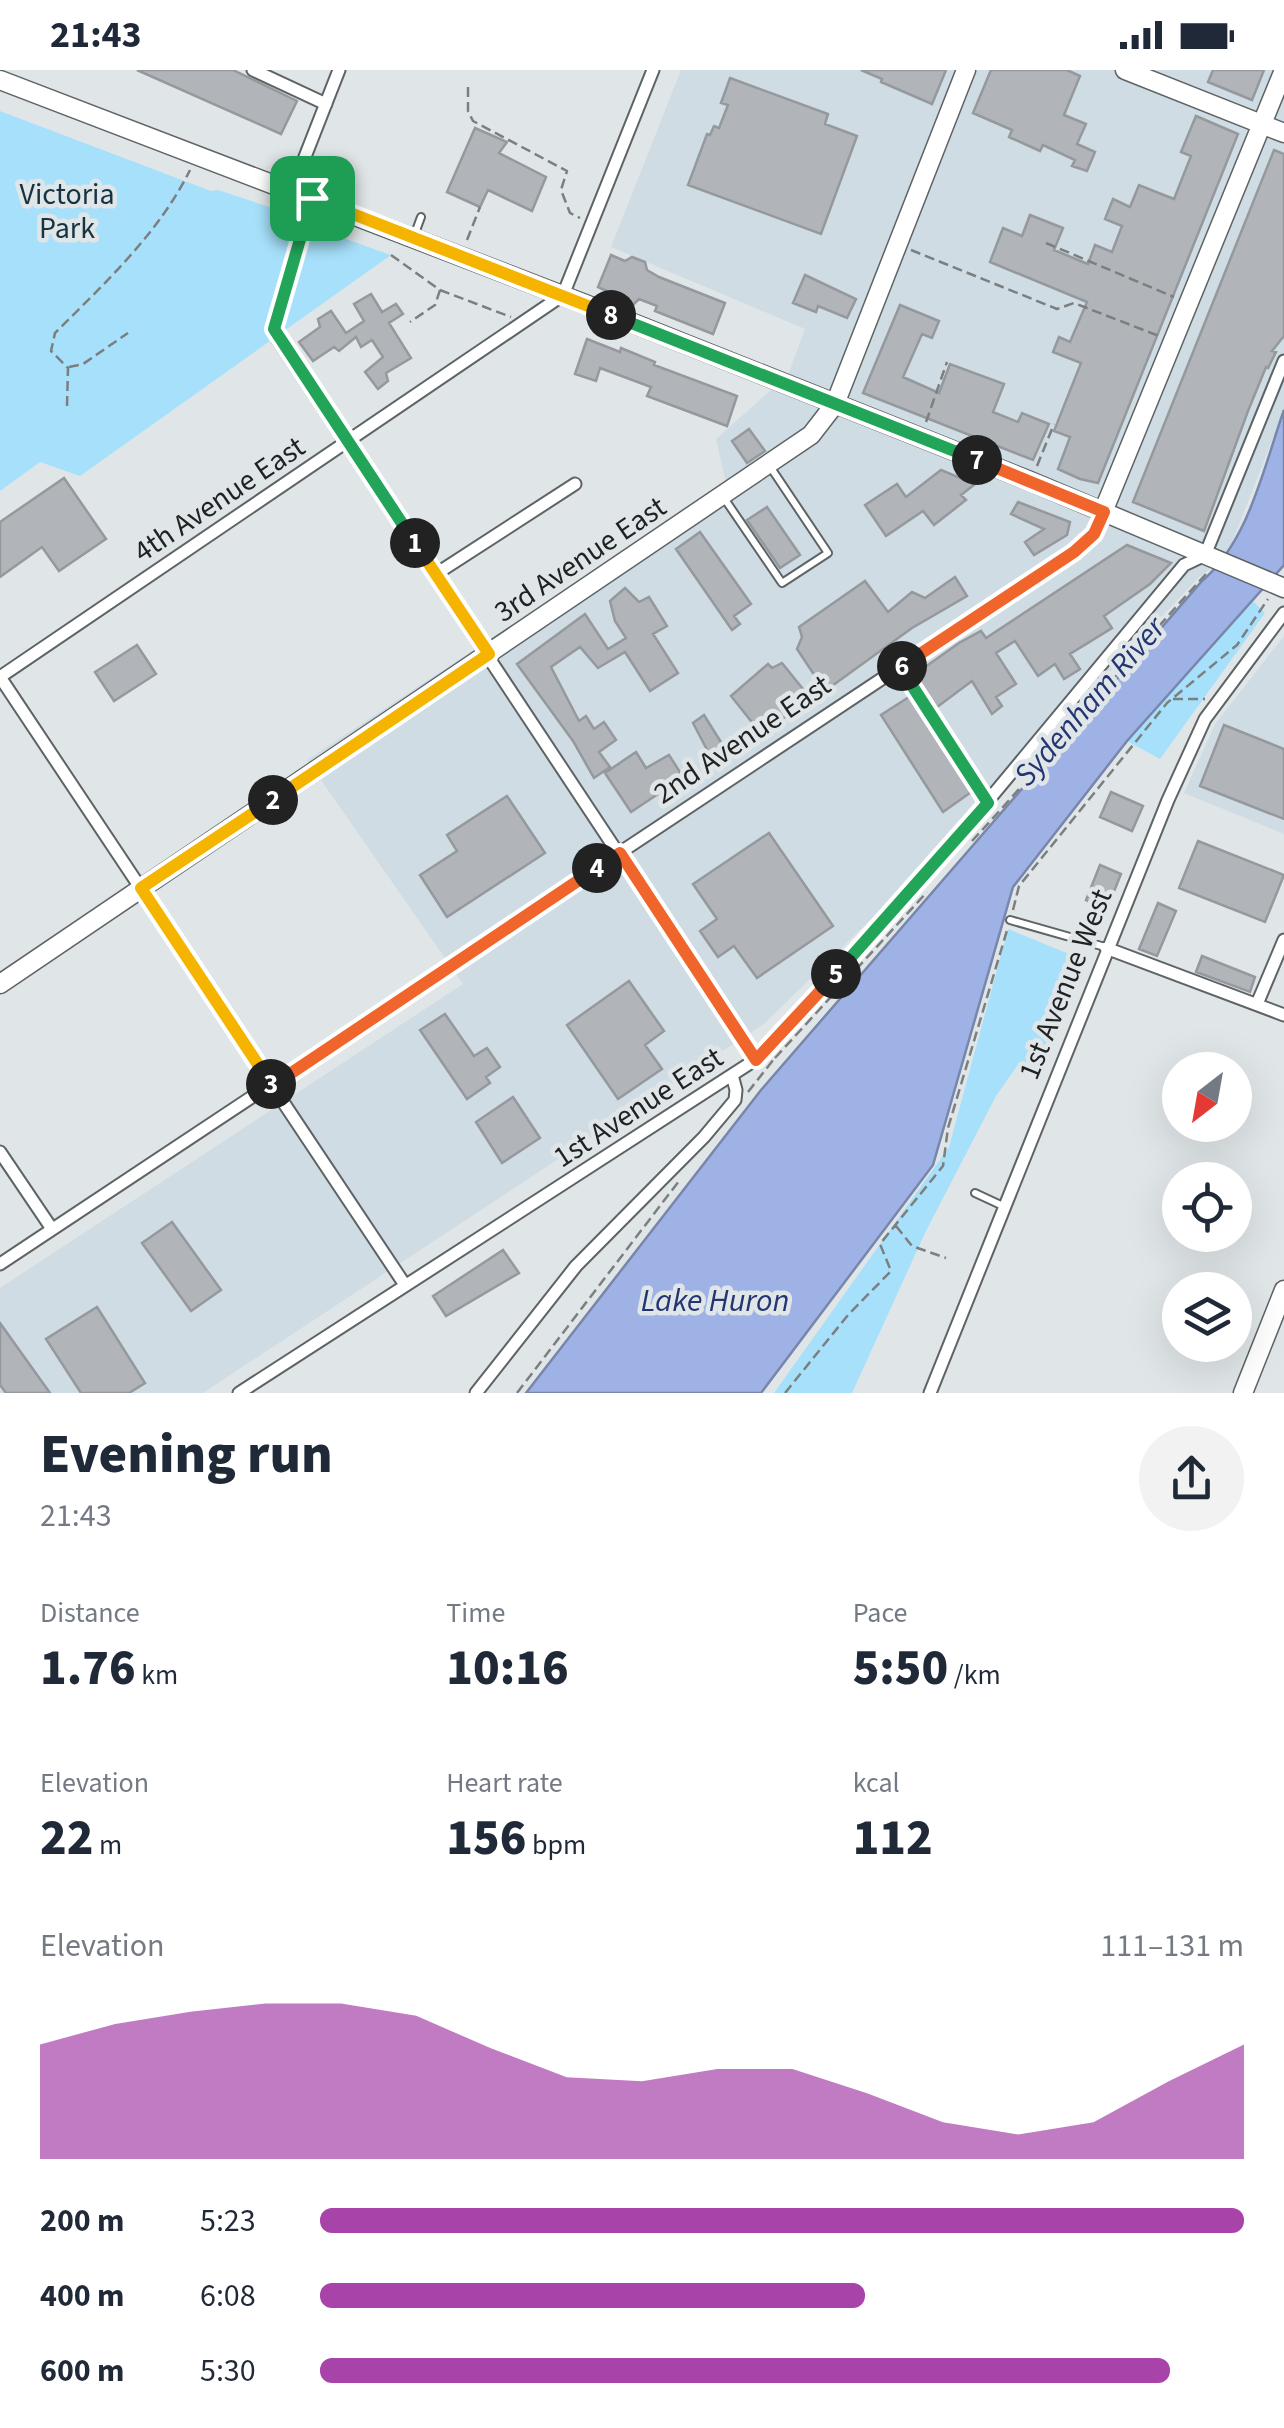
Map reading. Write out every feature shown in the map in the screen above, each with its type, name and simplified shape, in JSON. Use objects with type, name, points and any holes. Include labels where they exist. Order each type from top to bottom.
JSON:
[{"type":"main road","name":"3rd Avenue East","points":[[0,984],[811,435],[836,404],[966,70]]},
{"type":"main road","points":[[1124,70],[1284,134]]},
{"type":"main road","name":"2nd Avenue East","points":[[1104,512],[1284,70]]},
{"type":"main road","points":[[0,80],[414,237],[918,436],[1280,587]]},
{"type":"main road","points":[[1243,1393],[1284,1290]]},
{"type":"street","points":[[252,70],[326,104]]},
{"type":"street","points":[[292,190],[339,70]]},
{"type":"street","points":[[563,296],[653,70]]},
{"type":"street","name":"4th Avenue East","points":[[0,677],[563,296]]},
{"type":"street","points":[[278,338],[756,1060]]},
{"type":"street","name":"1st Avenue East","points":[[238,1393],[756,1060],[988,803],[1184,564],[1215,560],[1284,361]]},
{"type":"street","points":[[436,574],[575,484]]},
{"type":"street","name":"2nd Avenue East","points":[[0,1264],[1074,552],[1094,534],[1104,512]]},
{"type":"street","name":"1st Avenue West","points":[[930,1393],[1168,800],[1206,720],[1284,614]]},
{"type":"street","points":[[0,677],[405,1285]]},
{"type":"street","points":[[1257,1004],[1284,940]]},
{"type":"street","points":[[1106,948],[1284,1015]]},
{"type":"street","points":[[476,1393],[576,1266],[735,1100],[732,1075]]},
{"type":"street","points":[[0,1152],[52,1229]]},
{"type":"lane","points":[[596,175],[611,175]]},
{"type":"lane","points":[[414,237],[421,216]]},
{"type":"lane","points":[[722,495],[782,583],[828,553],[768,464]]},
{"type":"lane","points":[[1010,920],[1106,948]]},
{"type":"lane","points":[[975,1193],[1003,1206]]},
{"type":"path","points":[[468,86],[468,111],[473,122],[567,171],[561,190],[570,213],[592,224]]},
{"type":"path","points":[[67,406],[68,368],[51,350],[55,333],[141,243],[174,202],[198,155]]},
{"type":"path","points":[[278,338],[274,329],[312,198]]},
{"type":"path","points":[[461,256],[480,207]]},
{"type":"path","points":[[1046,243],[1190,303]]},
{"type":"path","points":[[896,244],[1058,310],[1074,303],[1166,339]]},
{"type":"path","points":[[391,254],[440,290],[526,323]]},
{"type":"path","points":[[410,322],[435,305],[440,290]]},
{"type":"path","points":[[68,368],[84,364],[128,333]]},
{"type":"path","points":[[918,436],[947,362]]},
{"type":"path","points":[[1030,482],[1054,424]]},
{"type":"path","points":[[969,844],[1038,770],[1215,560]]},
{"type":"path","points":[[785,1393],[848,1315],[891,1271],[880,1244],[943,1166],[948,1128],[1020,886],[1172,698],[1237,646],[1280,587]]},
{"type":"path","points":[[900,667],[988,803]]},
{"type":"path","points":[[1172,698],[1219,700]]},
{"type":"path","points":[[742,1098],[931,887]]},
{"type":"path","points":[[756,1060],[775,1058]]},
{"type":"path","points":[[517,1393],[687,1170]]},
{"type":"path","points":[[896,1225],[912,1246],[946,1258]]},
{"type":"shaded area","points":[[681,70],[1284,70],[1284,410],[1226,558],[1198,578],[947,845],[765,1023],[203,1393],[0,1393],[0,1288],[463,984],[307,760],[726,483],[716,439],[788,375],[805,329],[611,247]]},
{"type":"shaded area","points":[[1284,636],[1284,834],[1184,793],[1215,724]]},
{"type":"green space","name":"Victoria Park","points":[[0,111],[211,191],[218,190],[345,232],[343,238],[391,255],[80,476],[40,462],[0,491]]},
{"type":"green space","points":[[1253,601],[1265,613],[1160,759],[1127,741]]},
{"type":"green space","points":[[1008,929],[1086,961],[1046,1059],[1034,1067],[1017,1066],[996,1096],[926,1231],[852,1393],[774,1393],[949,1147]]},
{"type":"water","name":"Lake Huron","points":[[1284,410],[1284,565],[1127,741],[1013,887],[933,1165],[761,1393],[526,1393],[761,1090],[1218,564],[1253,502]]},
{"type":"building","points":[[137,70],[233,70],[297,101],[281,134]]},
{"type":"building","points":[[861,70],[946,70],[932,104]]},
{"type":"building","points":[[991,70],[1067,70],[1080,76],[1064,115],[1086,124],[1077,144],[1095,152],[1087,171],[1072,166],[1075,160],[1043,145],[1040,151],[1009,137],[1012,130],[973,113]]},
{"type":"building","points":[[1213,70],[1264,70],[1252,100],[1208,82]]},
{"type":"building","points":[[730,78],[828,114],[825,124],[857,136],[821,234],[688,185],[707,134],[714,126],[719,128],[728,105],[721,103]]},
{"type":"building","points":[[1196,116],[1238,134],[1098,483],[1080,479],[1058,469],[1070,437],[1054,431],[1081,363],[1053,352],[1059,337],[1070,342],[1087,302],[990,262],[1003,228],[1022,236],[1030,215],[1063,228],[1054,250],[1088,264],[1095,245],[1112,252],[1122,226],[1105,219],[1113,199],[1130,207],[1139,185],[1174,199],[1191,156],[1181,152]]},
{"type":"building","points":[[475,128],[507,142],[499,153],[546,177],[532,211],[488,190],[480,207],[447,192]]},
{"type":"building","points":[[1274,150],[1284,154],[1284,336],[1272,351],[1276,352],[1248,411],[1204,531],[1133,502]]},
{"type":"building","points":[[611,255],[625,261],[632,257],[645,262],[647,270],[659,277],[725,303],[713,334],[655,311],[657,306],[639,299],[634,304],[598,287]]},
{"type":"building","points":[[805,275],[856,299],[847,318],[818,306],[816,312],[793,303]]},
{"type":"building","points":[[371,294],[382,312],[396,304],[403,314],[389,323],[411,358],[386,373],[388,381],[378,389],[365,372],[383,357],[372,340],[361,347],[356,337],[339,351],[334,347],[313,361],[299,342],[320,327],[318,319],[331,311],[346,333],[364,321],[354,304]]},
{"type":"building","points":[[900,305],[939,321],[932,338],[922,334],[903,377],[939,393],[950,364],[1004,384],[993,412],[1018,422],[1022,413],[1049,424],[1033,460],[863,393]]},
{"type":"building","points":[[587,339],[620,352],[621,348],[655,362],[654,365],[737,396],[727,426],[647,396],[651,387],[600,368],[596,381],[575,374]]},
{"type":"building","points":[[749,429],[765,451],[747,463],[732,441]]},
{"type":"building","points":[[941,470],[975,484],[961,495],[966,500],[934,525],[923,511],[886,536],[865,505],[897,484],[906,497]]},
{"type":"building","points":[[64,478],[106,539],[59,571],[42,547],[0,577],[0,522]]},
{"type":"building","points":[[1018,502],[1070,522],[1067,535],[1034,555],[1025,542],[1044,529],[1011,514]]},
{"type":"building","points":[[767,507],[800,555],[780,568],[747,520]]},
{"type":"building","points":[[700,532],[751,604],[734,616],[740,624],[732,630],[676,549]]},
{"type":"building","points":[[1127,545],[1171,563],[1150,584],[1104,616],[1112,628],[1070,654],[1080,669],[1064,679],[1055,664],[1038,676],[1015,641],[996,653],[1016,684],[996,697],[1002,706],[992,714],[972,681],[929,713],[977,788],[943,812],[881,715],[920,690],[911,677],[959,643],[981,631],[986,638]]},
{"type":"building","points":[[955,577],[967,596],[912,628],[825,691],[797,649],[802,637],[799,627],[865,581],[888,612],[912,592],[925,598]]},
{"type":"building","points":[[625,588],[639,602],[649,597],[667,626],[653,634],[678,673],[650,691],[625,652],[598,668],[580,647],[551,667],[579,721],[586,716],[594,729],[604,722],[616,740],[599,752],[610,767],[594,778],[573,741],[517,664],[585,614],[608,649],[626,638],[615,621],[610,601]]},
{"type":"building","points":[[137,645],[156,674],[114,701],[95,672]]},
{"type":"building","points":[[782,663],[811,699],[782,719],[776,711],[755,726],[731,696],[768,664],[772,668]]},
{"type":"building","points":[[704,715],[729,755],[715,765],[693,723]]},
{"type":"building","points":[[1224,725],[1284,749],[1284,819],[1200,786]]},
{"type":"building","points":[[636,752],[646,768],[669,755],[687,783],[673,792],[670,786],[631,812],[605,773]]},
{"type":"building","points":[[1111,792],[1143,806],[1132,831],[1100,817]]},
{"type":"building","points":[[507,796],[545,853],[447,917],[420,875],[457,851],[447,835]]},
{"type":"building","points":[[769,833],[833,926],[757,978],[734,946],[718,957],[700,931],[717,919],[693,884]]},
{"type":"building","points":[[1198,841],[1284,875],[1265,922],[1179,888]]},
{"type":"building","points":[[1100,865],[1121,874],[1107,909],[1086,900]]},
{"type":"building","points":[[1158,903],[1176,911],[1157,956],[1139,949]]},
{"type":"building","points":[[1202,956],[1255,977],[1250,992],[1196,972]]},
{"type":"building","points":[[629,981],[664,1031],[645,1045],[662,1069],[618,1099],[567,1025]]},
{"type":"building","points":[[445,1014],[474,1056],[487,1048],[500,1067],[486,1077],[490,1083],[467,1099],[420,1030]]},
{"type":"building","points":[[513,1097],[540,1138],[502,1163],[476,1122]]},
{"type":"building","points":[[172,1222],[221,1290],[191,1311],[142,1243]]},
{"type":"building","points":[[503,1250],[519,1273],[446,1316],[433,1296]]},
{"type":"building","points":[[97,1307],[145,1383],[129,1393],[81,1393],[46,1339]]},
{"type":"building","points":[[0,1323],[50,1393],[6,1393],[0,1385]]},
{"type":"route","points":[[312,198],[1104,512],[1094,534],[1074,552],[900,667],[988,803],[756,1060],[620,853],[272,1086],[141,888],[489,654],[274,329],[312,198]]},
{"type":"water label","name":"Sydenham River","points":[[1089,701]]}]
